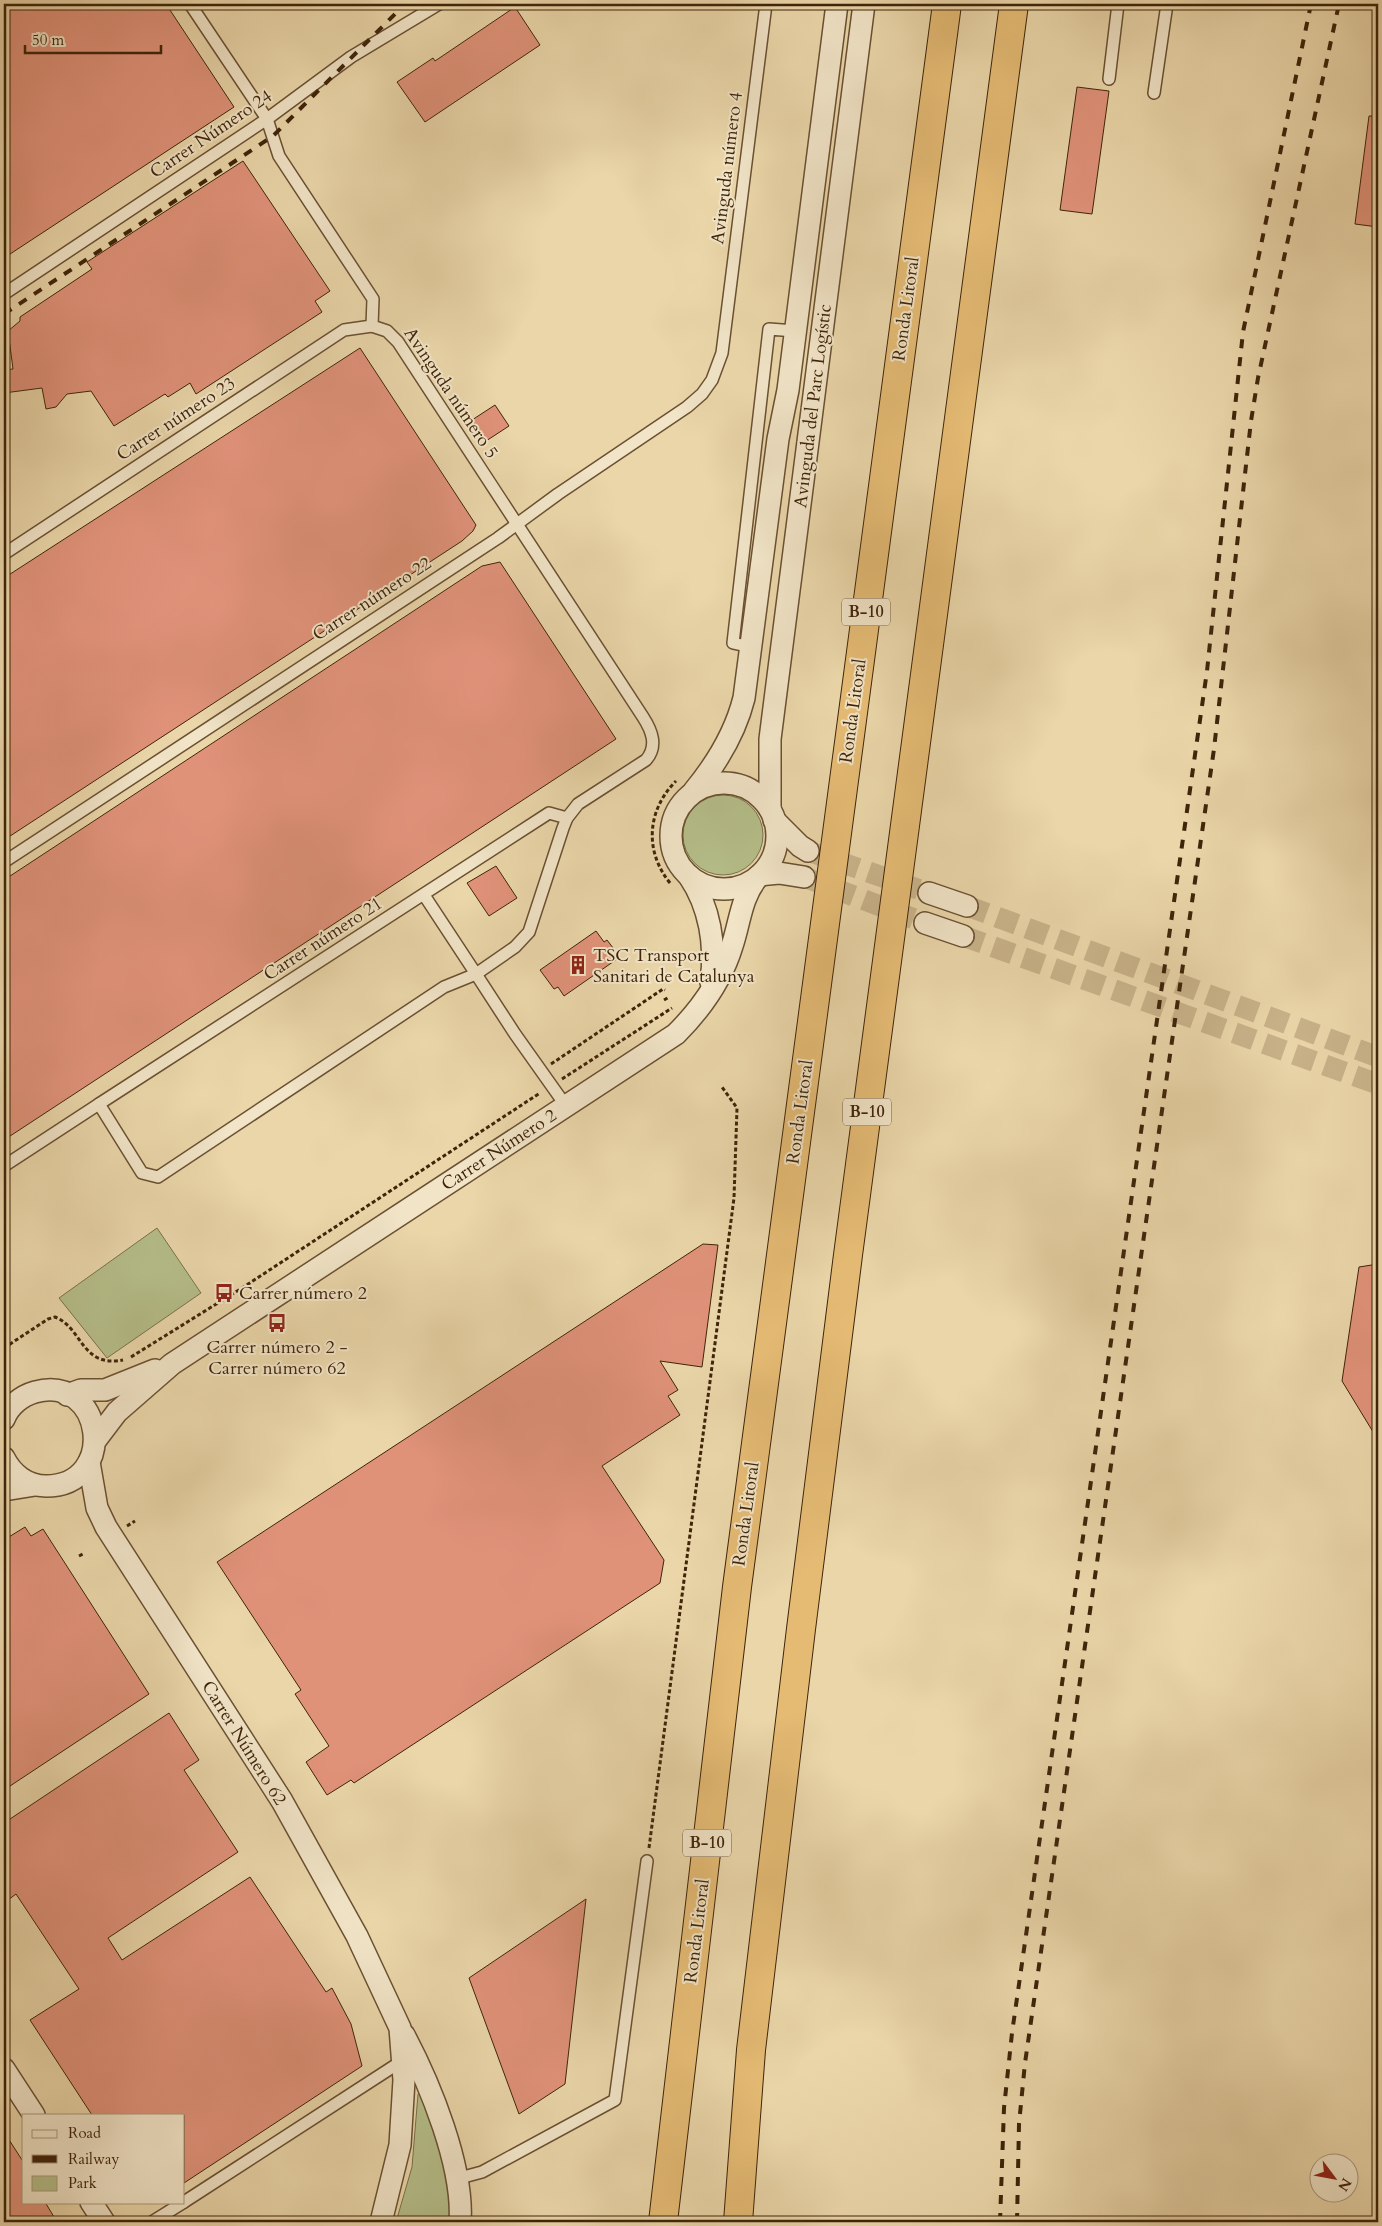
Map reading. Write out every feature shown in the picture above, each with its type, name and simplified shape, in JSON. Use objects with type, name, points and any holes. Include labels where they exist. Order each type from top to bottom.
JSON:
[{"type":"highway","name":"Ronda Litoral","points":[[663,2216],[737,1587],[947,4]]},
{"type":"highway","name":"B-10","points":[[738,2222],[751,2050],[801,1629],[850,1236],[1014,4]]},
{"type":"street","name":"Avinguda del Parc Logístic","points":[[694,791],[721,755],[739,717],[751,647],[778,439],[788,390],[837,4]]},
{"type":"street","name":"Avinguda del Parc Logístic","points":[[772,815],[770,739],[864,4]]},
{"type":"street","points":[[710,992],[713,964],[710,930],[700,896],[689,876],[678,863],[672,848],[671,832],[675,815],[684,801],[694,791],[711,784],[737,784],[759,796],[772,815],[800,846],[808,851]]},
{"type":"street","points":[[759,876],[773,857],[777,842],[772,815]]},
{"type":"street","points":[[689,876],[703,885],[719,889],[735,888],[759,876],[779,873],[804,878]]},
{"type":"street","name":"Carrer Número 2","points":[[95,1441],[117,1412],[172,1364],[676,1034],[690,1020],[710,992],[732,947],[746,896],[759,876]]},
{"type":"street","points":[[929,893],[967,906]]},
{"type":"street","points":[[925,923],[963,936]]},
{"type":"street","name":"Carrer Número 2","points":[[67,1395],[81,1390],[105,1390],[172,1364]]},
{"type":"street","points":[[4,1419],[11,1407],[30,1394],[52,1390],[67,1395],[82,1405],[89,1414],[93,1424],[95,1441],[89,1462],[76,1477],[65,1483],[53,1486],[36,1485],[4,1490]]},
{"type":"street","points":[[4,1458],[19,1477],[36,1485]]},
{"type":"street","name":"Carrer Número 62","points":[[89,1462],[97,1508],[106,1527],[282,1801],[357,1936],[419,2064],[454,2162],[460,2222]]},
{"type":"street","name":"Carrer Número 62","points":[[381,2222],[400,2145],[402,2061],[400,2028]]},
{"type":"street","points":[[4,2069],[33,2114]]},
{"type":"street","points":[[92,2204],[104,2222]]},
{"type":"lane","points":[[190,4],[266,119],[279,156],[373,299],[372,326]]},
{"type":"lane","name":"Carrer Número 24","points":[[4,294],[266,119],[351,58],[438,4]]},
{"type":"lane","name":"Avinguda número 4","points":[[724,336],[766,4]]},
{"type":"lane","points":[[1109,79],[1118,4]]},
{"type":"lane","points":[[1154,93],[1167,4]]},
{"type":"lane","name":"Avinguda número 5","points":[[372,326],[387,331],[398,342],[650,728],[653,743],[650,756],[578,804],[567,818]]},
{"type":"lane","name":"Carrer número 23","points":[[4,554],[344,330],[372,326]]},
{"type":"lane","name":"Carrer número 22","points":[[4,862],[517,524],[687,408],[702,394],[712,380],[718,365],[724,336]]},
{"type":"lane","name":"Carrer número 21","points":[[4,1166],[549,813],[567,818]]},
{"type":"lane","points":[[99,1104],[142,1173],[158,1177],[444,987],[476,974],[524,940],[534,923],[567,818]]},
{"type":"lane","points":[[424,895],[566,1106]]},
{"type":"lane","points":[[456,2179],[482,2172],[615,2100],[647,1861]]},
{"type":"lane","points":[[185,2201],[402,2061]]},
{"type":"lane","points":[[152,2222],[181,2204]]},
{"type":"path","points":[[541,1071],[665,990]]},
{"type":"path","points":[[664,1000],[669,997]]},
{"type":"path","points":[[647,1861],[734,1198],[737,1108],[722,1087]]},
{"type":"path","points":[[4,1348],[48,1319],[55,1317],[70,1327],[82,1346],[92,1354],[114,1362],[131,1357],[242,1288],[537,1096]]},
{"type":"green space","points":[[723,795],[738,798],[751,807],[760,820],[763,835],[760,850],[751,863],[738,872],[723,875],[708,872],[695,863],[686,850],[683,835],[686,820],[695,807],[708,798]]},
{"type":"green space","points":[[157,1228],[201,1293],[107,1358],[59,1298]]},
{"type":"green space","points":[[421,2092],[444,2161],[452,2222],[396,2222],[412,2167],[418,2094]]},
{"type":"building","points":[[4,4],[166,4],[234,107],[4,258]]},
{"type":"building","points":[[515,7],[540,45],[425,122],[397,82],[433,58],[435,61]]},
{"type":"building","points":[[1077,87],[1109,91],[1092,214],[1060,210]]},
{"type":"building","points":[[1369,116],[1378,116],[1378,227],[1355,224]]},
{"type":"building","points":[[243,161],[330,291],[315,301],[322,312],[196,394],[190,383],[168,397],[165,394],[114,426],[91,391],[67,394],[56,407],[46,409],[42,388],[4,393],[4,370],[13,369],[8,331],[20,321],[20,317],[92,269],[87,262]]},
{"type":"building","points":[[360,348],[476,525],[473,531],[462,541],[4,840],[4,578]]},
{"type":"building","points":[[495,405],[509,426],[486,441],[472,420]]},
{"type":"building","points":[[500,562],[616,739],[4,1140],[4,880],[482,566]]},
{"type":"building","points":[[496,866],[517,898],[489,916],[467,883]]},
{"type":"building","name":"TSC Transport Sanitari de Catalunya","points":[[596,931],[604,942],[607,940],[620,957],[564,996],[558,987],[554,989],[540,970]]},
{"type":"building","points":[[703,1244],[718,1245],[702,1367],[660,1361],[678,1390],[668,1396],[680,1415],[602,1466],[664,1560],[660,1583],[354,1783],[351,1780],[327,1795],[306,1762],[329,1746],[295,1694],[301,1690],[217,1562]]},
{"type":"building","points":[[1378,1264],[1378,1440],[1342,1381],[1359,1267]]},
{"type":"building","points":[[25,1527],[31,1536],[43,1529],[149,1694],[4,1790],[4,1540]]},
{"type":"building","points":[[169,1713],[199,1760],[184,1770],[238,1852],[108,1938],[122,1960],[250,1877],[326,1992],[332,1988],[351,2024],[362,2066],[185,2182],[185,2114],[91,2114],[30,2020],[79,1989],[16,1894],[4,1903],[4,1823]]},
{"type":"building","points":[[586,1899],[565,2084],[519,2114],[469,1978]]},
{"type":"building","points":[[4,2132],[22,2160],[22,2204],[46,2204],[57,2222],[4,2222]]},
{"type":"tunnel","points":[[808,851],[929,893]]},
{"type":"tunnel","points":[[804,877],[925,923]]},
{"type":"tunnel","points":[[967,906],[1378,1057]]},
{"type":"tunnel","points":[[963,936],[1378,1084]]},
{"type":"railway","points":[[4,314],[273,136],[405,4]]},
{"type":"railway","points":[[1000,2222],[1004,2108],[1012,2033],[1207,671],[1243,332],[1311,4]]},
{"type":"railway","points":[[1017,2222],[1019,2124],[1025,2063],[1214,749],[1251,421],[1258,378],[1339,4]]},
{"type":"place","name":"TSC Transport Sanitari de Catalunya","points":[[578,965]]},
{"type":"place","name":"Carrer número 2","points":[[224,1293]]},
{"type":"place","name":"Carrer número 2 - Carrer número 62","points":[[277,1323]]}]
